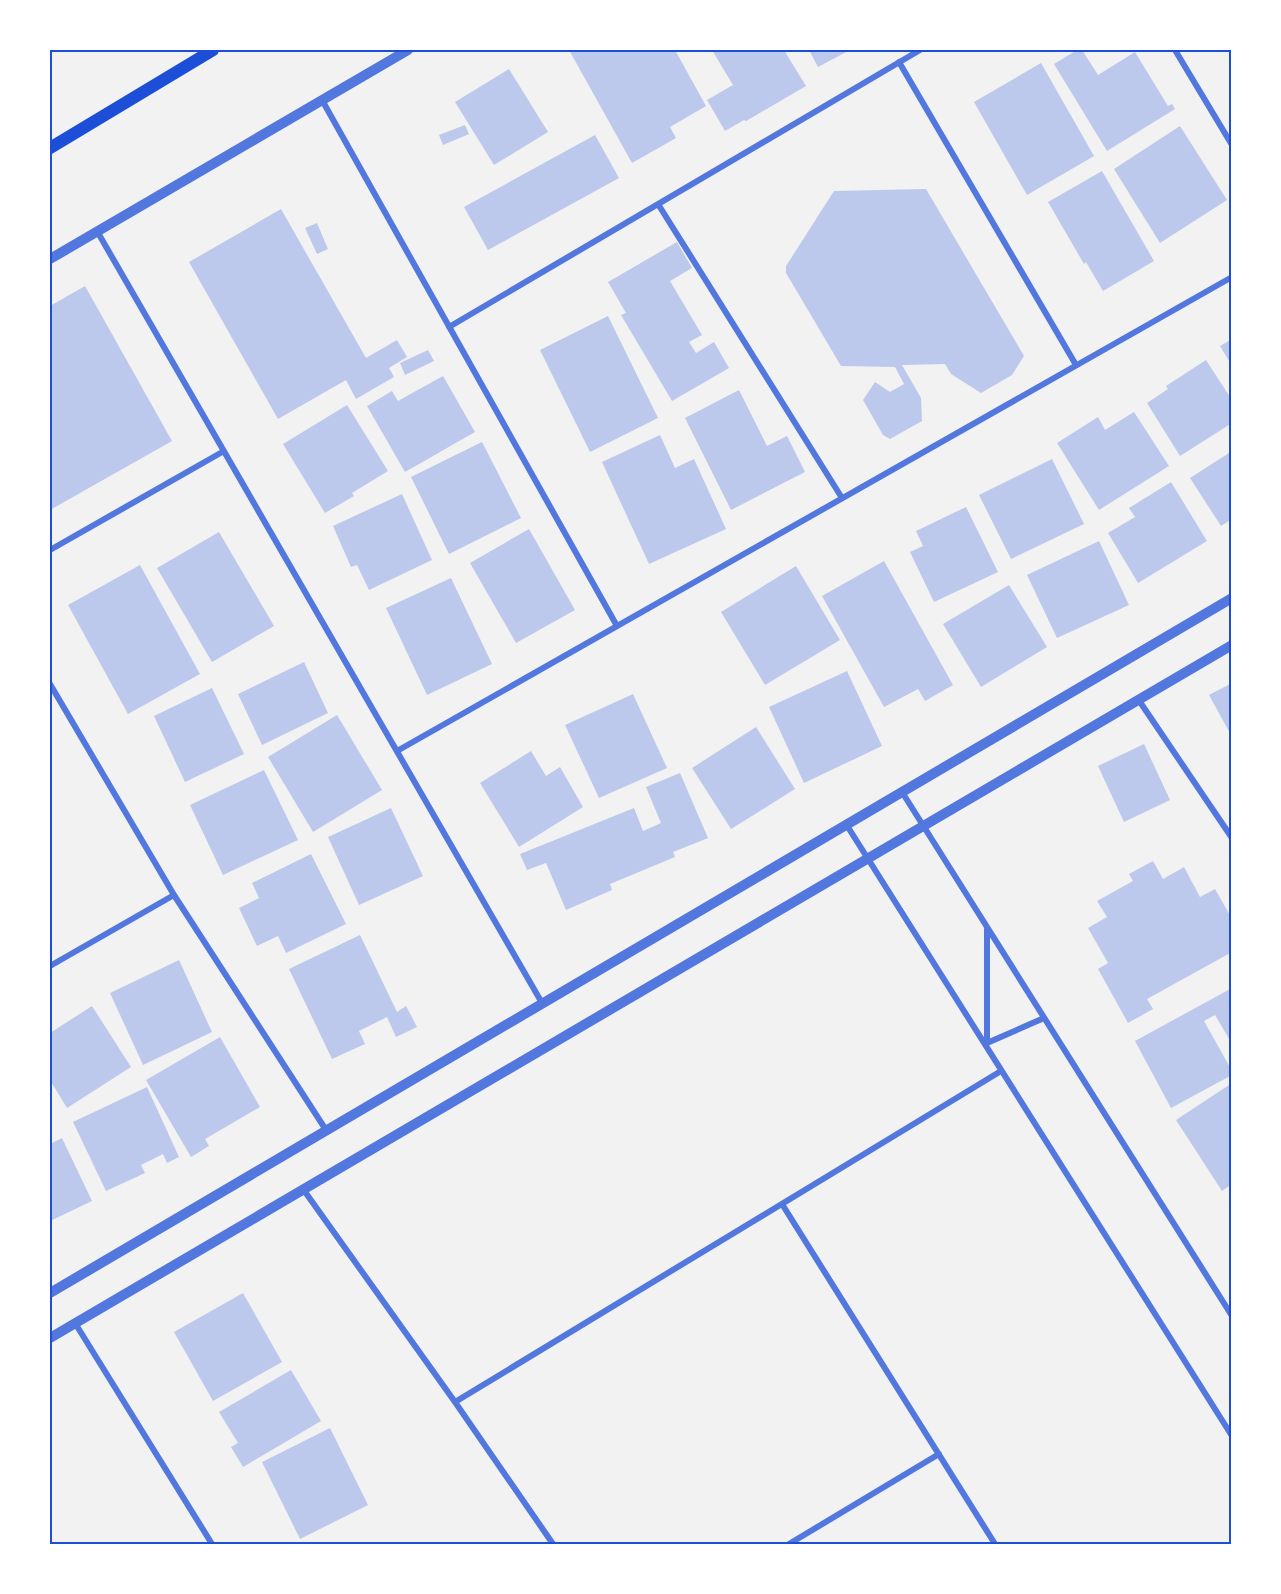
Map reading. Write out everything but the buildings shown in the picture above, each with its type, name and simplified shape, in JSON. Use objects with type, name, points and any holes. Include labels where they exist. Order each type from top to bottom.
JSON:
[{"type":"main road","points":[[50,148],[213,50]]},
{"type":"street","points":[[50,259],[408,50]]},
{"type":"street","points":[[449,327],[920,50]]},
{"type":"street","points":[[1175,50],[1232,145]]},
{"type":"street","points":[[899,62],[1077,365]]},
{"type":"street","points":[[322,100],[617,626]]},
{"type":"street","points":[[658,204],[842,498]]},
{"type":"street","points":[[97,231],[542,1003]]},
{"type":"street","points":[[397,751],[1232,277]]},
{"type":"street","points":[[50,550],[224,451]]},
{"type":"street","points":[[50,1293],[1232,598]]},
{"type":"street","points":[[50,1338],[1232,645]]},
{"type":"street","points":[[50,684],[174,895],[326,1130]]},
{"type":"street","points":[[1138,699],[1232,838]]},
{"type":"street","points":[[902,792],[1232,1316]]},
{"type":"street","points":[[846,824],[1232,1436]]},
{"type":"street","points":[[50,966],[174,895]]},
{"type":"street","points":[[987,929],[987,1043],[1044,1018]]},
{"type":"street","points":[[455,1402],[1001,1071]]},
{"type":"street","points":[[303,1189],[455,1402],[553,1545]]},
{"type":"street","points":[[782,1204],[995,1545]]},
{"type":"street","points":[[75,1323],[210,1544]]},
{"type":"street","points":[[789,1545],[939,1454]]}]
